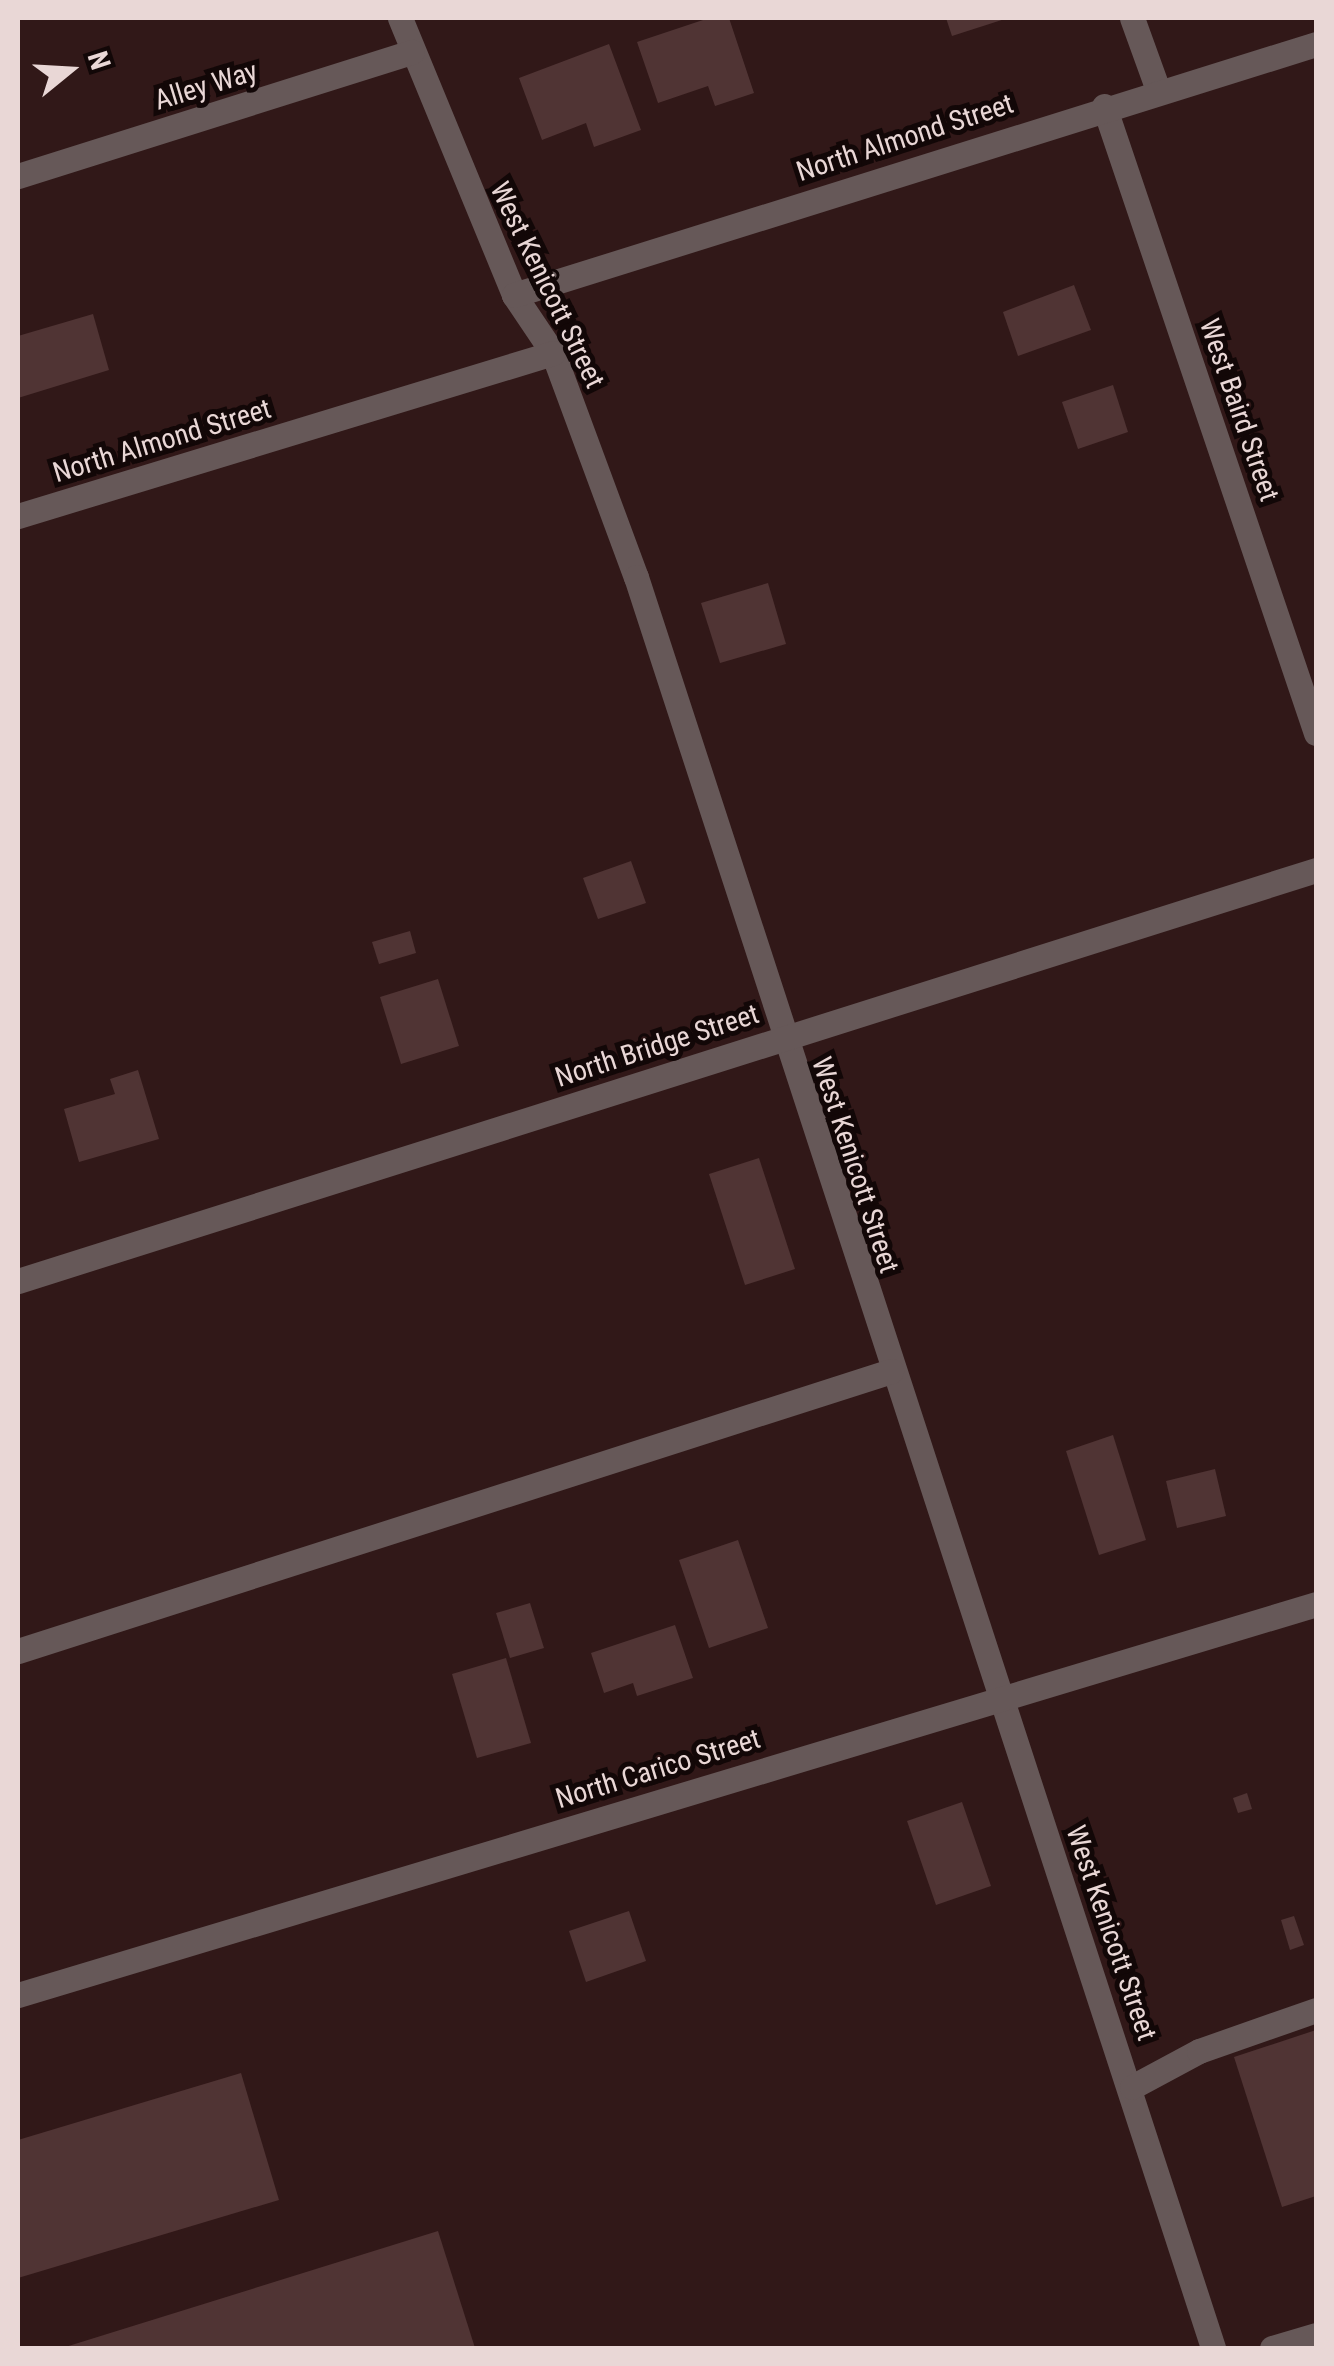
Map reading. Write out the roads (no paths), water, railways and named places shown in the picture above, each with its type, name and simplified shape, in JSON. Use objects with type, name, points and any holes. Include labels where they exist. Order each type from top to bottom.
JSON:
[{"type":"street","name":"West Kenicott Street","points":[[400,18],[514,295],[552,353],[636,577],[997,1695],[1132,2086],[1213,2348]]},
{"type":"street","points":[[1132,18],[1158,90]]},
{"type":"street","name":"North Almond Street","points":[[514,295],[1104,106],[1316,44]]},
{"type":"street","name":"Alley Way","points":[[18,176],[412,52]]},
{"type":"street","name":"West Baird Street","points":[[1104,106],[1316,734]]},
{"type":"street","name":"North Almond Street","points":[[18,516],[552,353]]},
{"type":"street","name":"North Bridge Street","points":[[18,1282],[1316,870]]},
{"type":"street","points":[[18,1652],[891,1371]]},
{"type":"street","name":"North Carico Street","points":[[18,1995],[997,1695],[1316,1604]]},
{"type":"street","points":[[1132,2086],[1200,2051],[1316,2010]]},
{"type":"street","points":[[1272,2348],[1316,2335]]}]
